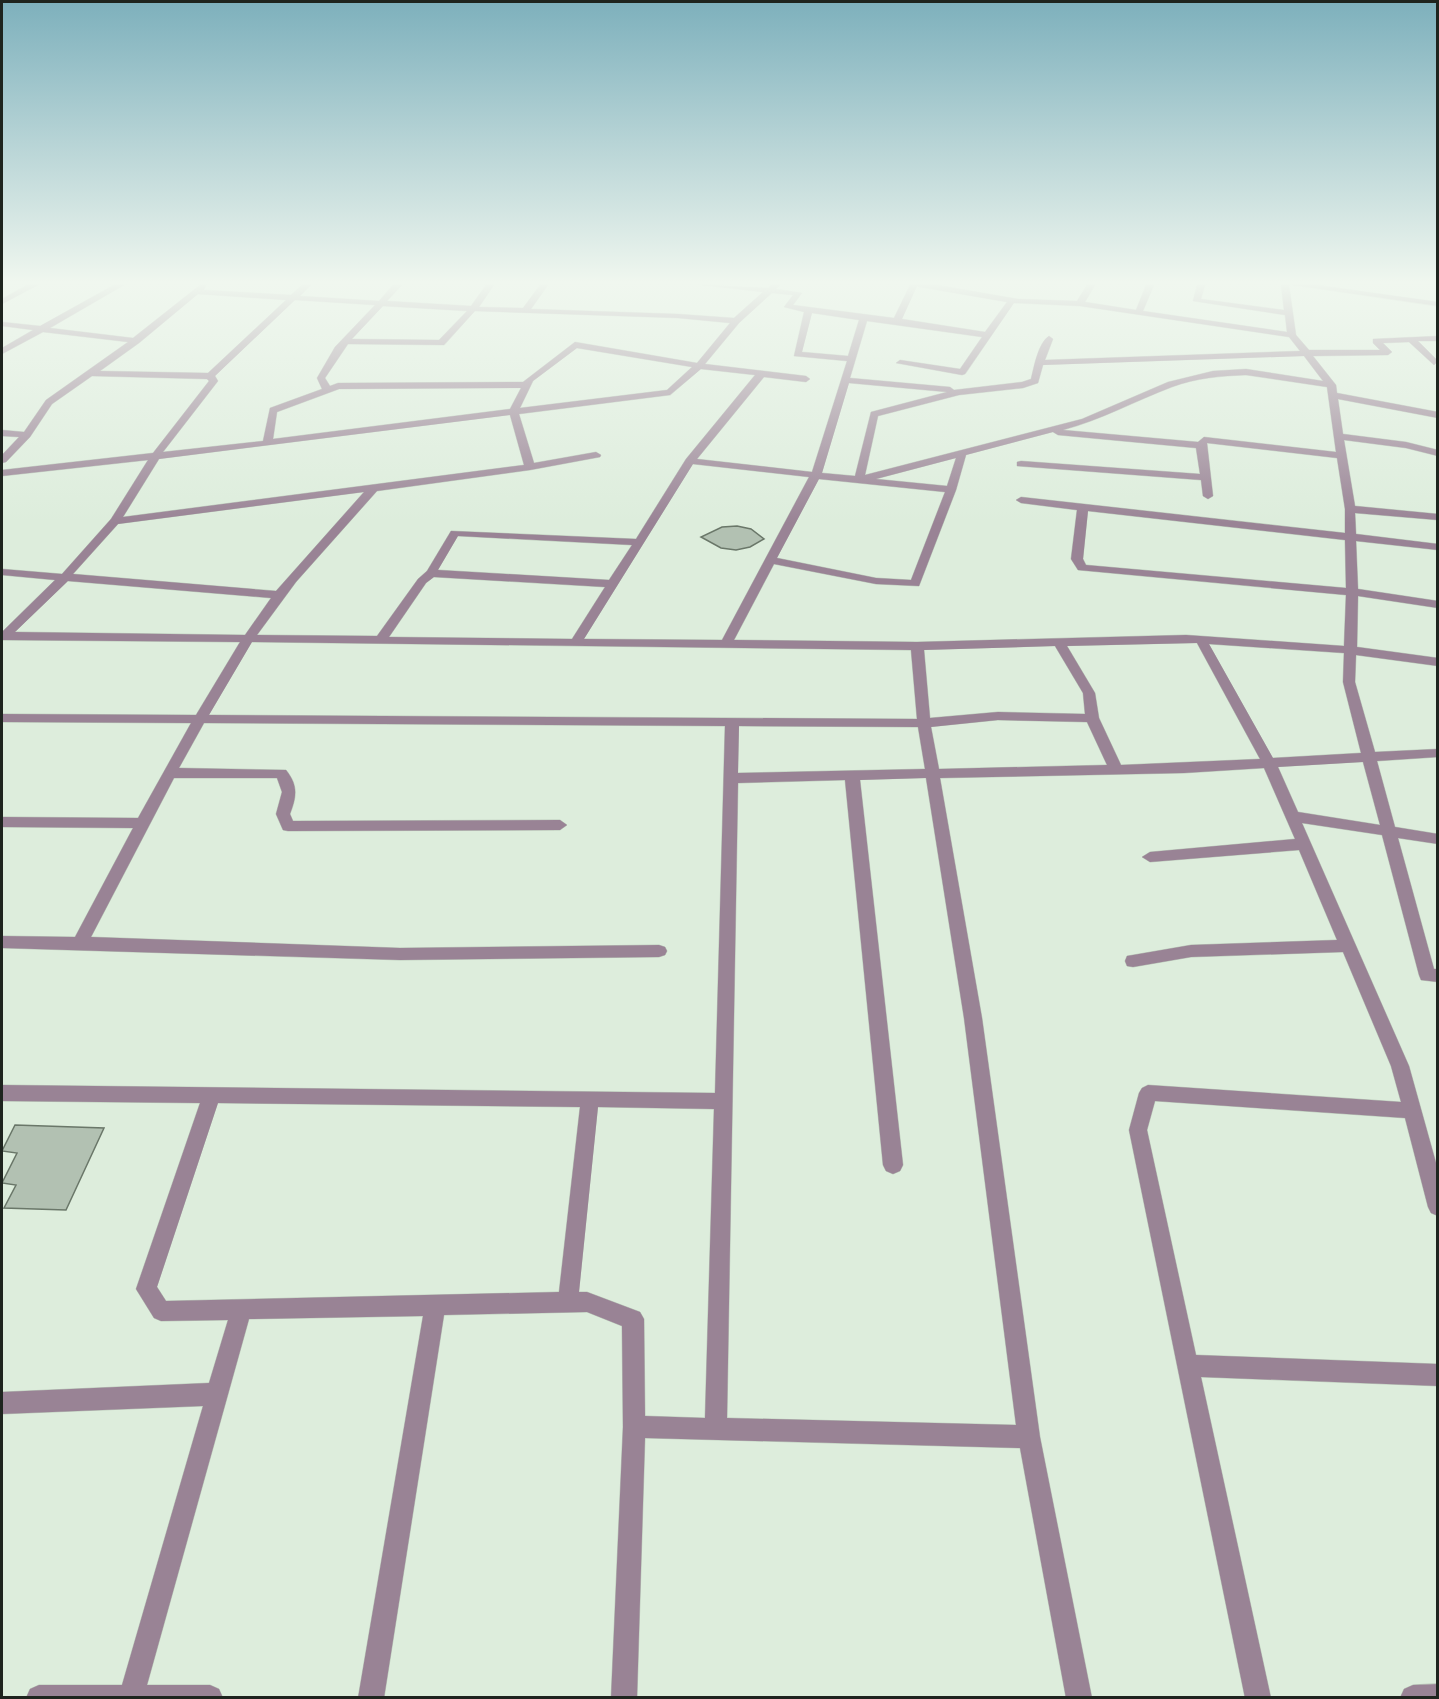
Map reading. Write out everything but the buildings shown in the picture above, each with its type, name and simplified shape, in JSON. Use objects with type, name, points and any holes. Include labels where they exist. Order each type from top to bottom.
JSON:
[{"type":"street","points":[[2,460],[27,435],[49,402],[104,364]]},
{"type":"street","points":[[92,373],[210,376],[223,364]]},
{"type":"street","points":[[327,390],[321,378],[329,364]]},
{"type":"street","points":[[530,467],[514,411],[529,380],[550,364]]},
{"type":"street","points":[[689,364],[806,379]]},
{"type":"street","points":[[726,644],[815,475],[850,364]]},
{"type":"street","points":[[909,364],[962,372],[967,364]]},
{"type":"street","points":[[860,480],[874,414],[959,392],[1023,385],[1035,381],[1038,364]]},
{"type":"street","points":[[1314,364],[1332,390],[1341,437],[1350,509],[1352,592],[1349,682],[1427,975],[1437,976]]},
{"type":"street","points":[[2,473],[267,443],[670,392],[699,366]]},
{"type":"street","points":[[860,480],[1086,421],[1171,384],[1213,374],[1246,372],[1437,415]]},
{"type":"street","points":[[576,642],[690,461],[761,374]]},
{"type":"street","points":[[3,636],[63,579],[115,521],[192,405],[214,381],[210,376]]},
{"type":"street","points":[[845,380],[959,392]]},
{"type":"street","points":[[267,443],[273,410],[338,386],[527,385]]},
{"type":"street","points":[[1045,431],[1201,445]]},
{"type":"street","points":[[2,433],[27,435]]},
{"type":"street","points":[[1341,437],[1406,445],[1437,453]]},
{"type":"street","points":[[1208,496],[1201,445],[1204,440],[1213,439],[1257,447],[1343,456]]},
{"type":"street","points":[[770,560],[876,581],[915,584],[951,490],[962,453]]},
{"type":"street","points":[[115,521],[530,467],[596,455]]},
{"type":"street","points":[[690,461],[951,490]]},
{"type":"street","points":[[1021,464],[1205,477]]},
{"type":"street","points":[[80,943],[144,823],[248,638],[279,595],[374,488]]},
{"type":"street","points":[[1021,500],[1437,547]]},
{"type":"street","points":[[1083,507],[1077,559],[1082,568],[1352,592],[1437,606]]},
{"type":"street","points":[[1350,509],[1437,517]]},
{"type":"street","points":[[381,639],[422,581],[431,573],[455,533],[639,542]]},
{"type":"street","points":[[2,572],[63,579],[279,595]]},
{"type":"street","points":[[431,573],[612,584]]},
{"type":"street","points":[[3,636],[917,646],[1186,639],[1202,642],[1350,650],[1437,662]]},
{"type":"street","points":[[1202,642],[1269,763],[1302,844],[1400,1066],[1433,1178],[1437,1207]]},
{"type":"street","points":[[1060,644],[1089,693],[1092,718],[1116,769]]},
{"type":"street","points":[[917,646],[924,723],[973,1018],[1029,1437],[1079,1698]]},
{"type":"street","points":[[2,718],[924,723],[998,716],[1092,718]]},
{"type":"street","points":[[716,1429],[732,722]]},
{"type":"street","points":[[731,778],[1116,769],[1437,753]]},
{"type":"street","points":[[172,773],[281,773],[290,783],[291,796],[283,814],[288,825],[560,825]]},
{"type":"street","points":[[852,775],[893,1165]]},
{"type":"street","points":[[1290,816],[1437,839]]},
{"type":"street","points":[[2,822],[144,823]]},
{"type":"street","points":[[1150,857],[1302,844]]},
{"type":"street","points":[[2,942],[400,954],[659,951]]},
{"type":"street","points":[[1133,961],[1191,951],[1347,946]]},
{"type":"street","points":[[2,1093],[723,1101]]},
{"type":"street","points":[[1258,1698],[1138,1130],[1148,1093],[1412,1111]]},
{"type":"street","points":[[212,1095],[146,1289],[161,1311],[587,1302],[633,1319],[634,1427],[624,1698]]},
{"type":"street","points":[[568,1302],[590,1099]]},
{"type":"street","points":[[371,1698],[435,1305]]},
{"type":"street","points":[[131,1697],[242,1309]]},
{"type":"street","points":[[1188,1366],[1437,1374]]},
{"type":"street","points":[[2,1403],[217,1394]]},
{"type":"street","points":[[634,1427],[1029,1437]]},
{"type":"street","points":[[1413,1698],[1437,1697]]},
{"type":"street","points":[[39,1698],[210,1698]]}]
